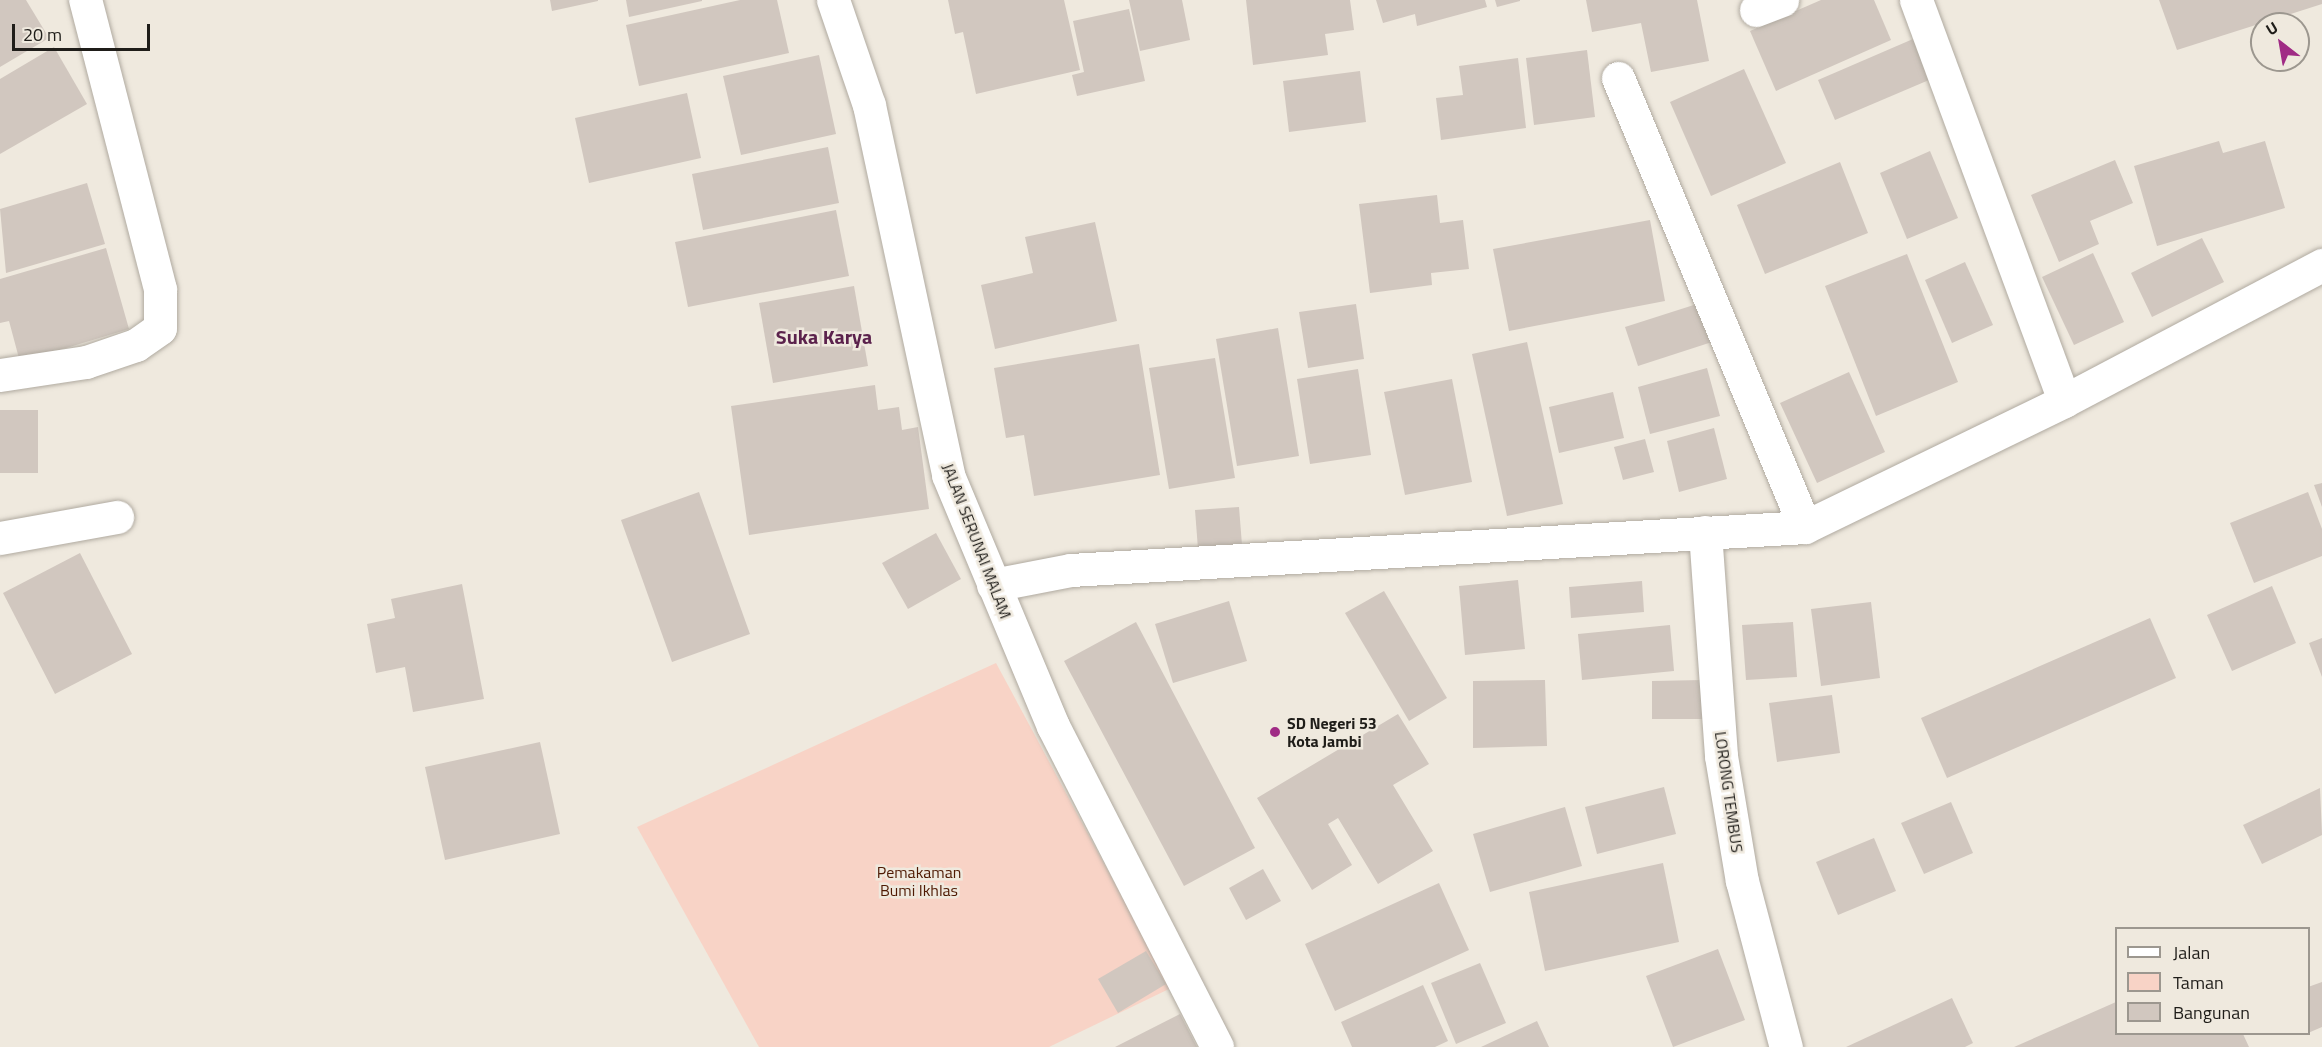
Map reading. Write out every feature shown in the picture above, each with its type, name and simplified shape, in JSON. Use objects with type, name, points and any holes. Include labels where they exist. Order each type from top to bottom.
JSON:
[{"type":"street","points":[[0,375],[86,362],[136,345],[160,328],[160,290],[85,0]]},
{"type":"street","name":"JALAN SERUNAI MALAM","points":[[833,0],[869,105],[948,475],[1053,726],[1217,1047]]},
{"type":"street","points":[[1916,0],[2064,401]]},
{"type":"street","points":[[1618,78],[1805,527]]},
{"type":"street","points":[[993,585],[1071,570],[1805,527],[2064,401],[2322,265]]},
{"type":"street","points":[[0,538],[117,517]]},
{"type":"street","name":"LORONG TEMBUS","points":[[1705,532],[1723,767],[1742,881],[1786,1047]]},
{"type":"green space","name":"Pemakaman Bumi Ikhlas","points":[[996,663],[1171,988],[1049,1047],[759,1047],[637,827]]},
{"type":"building","points":[[0,0],[26,0],[49,38],[0,67]]},
{"type":"building","points":[[550,0],[598,0],[598,1],[552,11]]},
{"type":"building","points":[[626,0],[702,0],[702,1],[629,17]]},
{"type":"building","points":[[740,0],[777,0],[789,53],[639,86],[626,25]]},
{"type":"building","points":[[948,0],[1064,0],[1080,70],[976,94],[963,32],[955,34]]},
{"type":"building","points":[[1129,0],[1182,0],[1190,40],[1140,51]]},
{"type":"building","points":[[1246,0],[1350,0],[1354,30],[1325,34],[1328,55],[1253,65]]},
{"type":"building","points":[[1376,0],[1485,0],[1487,7],[1417,26],[1415,14],[1383,23]]},
{"type":"building","points":[[1495,0],[1520,0],[1520,1],[1497,7]]},
{"type":"building","points":[[1586,0],[1697,0],[1709,61],[1651,72],[1641,23],[1592,32]]},
{"type":"building","points":[[1821,0],[1874,0],[1891,40],[1776,91],[1750,31]]},
{"type":"building","points":[[2159,0],[2322,0],[2322,4],[2297,12],[2250,12],[2250,27],[2177,50]]},
{"type":"building","points":[[1129,9],[1145,81],[1077,96],[1072,75],[1084,72],[1073,21]]},
{"type":"building","points":[[1913,39],[1929,80],[1835,120],[1818,80]]},
{"type":"building","points":[[54,47],[87,104],[0,154],[0,79]]},
{"type":"building","points":[[1587,50],[1595,117],[1534,125],[1526,58]]},
{"type":"building","points":[[819,55],[836,134],[741,155],[723,76]]},
{"type":"building","points":[[1518,58],[1526,128],[1441,140],[1436,98],[1463,95],[1459,66]]},
{"type":"building","points":[[1744,69],[1786,163],[1711,196],[1670,102]]},
{"type":"building","points":[[1360,71],[1366,122],[1289,132],[1283,81]]},
{"type":"building","points":[[687,93],[701,158],[589,183],[575,118]]},
{"type":"building","points":[[2219,141],[2223,153],[2265,141],[2285,208],[2157,246],[2134,166]]},
{"type":"building","points":[[828,147],[839,203],[703,230],[692,174]]},
{"type":"building","points":[[1930,151],[1958,218],[1907,239],[1880,173]]},
{"type":"building","points":[[2115,160],[2133,203],[2090,221],[2099,244],[2059,262],[2031,195]]},
{"type":"building","points":[[1840,162],[1868,233],[1765,274],[1737,205]]},
{"type":"building","points":[[87,183],[105,244],[6,273],[0,209]]},
{"type":"building","points":[[1437,195],[1440,223],[1463,220],[1469,269],[1431,273],[1432,285],[1370,293],[1359,204]]},
{"type":"building","points":[[836,210],[849,276],[688,307],[675,242]]},
{"type":"building","points":[[1650,220],[1665,301],[1509,331],[1493,249]]},
{"type":"building","points":[[1095,222],[1117,321],[995,349],[981,285],[1033,273],[1025,237]]},
{"type":"building","points":[[2202,238],[2224,282],[2152,317],[2131,273]]},
{"type":"building","points":[[106,248],[129,329],[20,362],[9,321],[0,323],[0,279]]},
{"type":"building","points":[[2093,253],[2124,322],[2074,345],[2042,277]]},
{"type":"building","points":[[1907,254],[1958,382],[1876,416],[1825,286]]},
{"type":"building","points":[[1965,262],[1993,325],[1952,343],[1925,280]]},
{"type":"building","points":[[854,286],[868,366],[773,383],[759,303]]},
{"type":"building","points":[[1700,303],[1712,342],[1638,366],[1625,327]]},
{"type":"building","points":[[1356,304],[1364,359],[1308,368],[1299,312]]},
{"type":"building","points":[[1278,328],[1299,456],[1237,466],[1216,339]]},
{"type":"building","points":[[1527,342],[1563,504],[1507,516],[1472,354]]},
{"type":"building","points":[[1139,344],[1160,475],[1034,496],[1024,435],[1006,438],[994,368]]},
{"type":"building","points":[[1215,358],[1235,478],[1169,489],[1149,368]]},
{"type":"building","points":[[1707,368],[1720,416],[1650,434],[1638,387]]},
{"type":"building","points":[[1358,369],[1371,455],[1310,464],[1297,379]]},
{"type":"building","points":[[1849,372],[1885,452],[1817,483],[1780,403]]},
{"type":"building","points":[[1452,379],[1472,482],[1405,495],[1384,392]]},
{"type":"building","points":[[875,385],[878,410],[899,407],[902,430],[918,427],[929,509],[749,535],[731,406]]},
{"type":"building","points":[[1613,392],[1624,438],[1559,453],[1549,407]]},
{"type":"building","points":[[0,410],[38,410],[38,473],[0,473]]},
{"type":"building","points":[[1714,428],[1727,479],[1679,492],[1667,441]]},
{"type":"building","points":[[1645,439],[1654,472],[1623,480],[1614,447]]},
{"type":"building","points":[[2322,483],[2322,507],[2314,485]]},
{"type":"building","points":[[699,492],[750,634],[672,662],[621,520]]},
{"type":"building","points":[[2308,492],[2322,529],[2322,556],[2254,583],[2230,523]]},
{"type":"building","points":[[1239,507],[1242,545],[1198,549],[1195,510]]},
{"type":"building","points":[[936,533],[961,579],[908,609],[882,563]]},
{"type":"building","points":[[80,553],[132,654],[55,694],[3,593]]},
{"type":"building","points":[[1518,580],[1525,649],[1465,655],[1459,586]]},
{"type":"building","points":[[1642,581],[1644,612],[1571,618],[1569,587]]},
{"type":"building","points":[[462,584],[484,699],[413,712],[405,667],[376,673],[367,624],[395,618],[391,599]]},
{"type":"building","points":[[2272,586],[2296,643],[2232,671],[2207,615]]},
{"type":"building","points":[[1384,591],[1447,698],[1409,721],[1345,613]]},
{"type":"building","points":[[1229,601],[1247,661],[1173,683],[1155,624]]},
{"type":"building","points":[[1871,602],[1880,678],[1821,686],[1811,609]]},
{"type":"building","points":[[2150,618],[2176,678],[1947,778],[1921,718]]},
{"type":"building","points":[[1136,622],[1255,848],[1184,886],[1064,661]]},
{"type":"building","points":[[1793,622],[1797,677],[1746,680],[1742,625]]},
{"type":"building","points":[[1670,625],[1674,671],[1582,680],[1578,634]]},
{"type":"building","points":[[2322,638],[2322,677],[2309,643]]},
{"type":"building","points":[[1545,680],[1547,746],[1473,748],[1473,681]]},
{"type":"building","points":[[1703,680],[1703,719],[1652,719],[1652,681]]},
{"type":"building","points":[[1832,695],[1840,753],[1777,762],[1769,703]]},
{"type":"building","points":[[1398,714],[1429,764],[1393,785],[1433,851],[1378,884],[1338,818],[1328,824],[1352,865],[1312,890],[1257,798]]},
{"type":"building","points":[[540,742],[560,834],[445,860],[425,767]]},
{"type":"building","points":[[1664,787],[1676,834],[1597,854],[1585,807]]},
{"type":"building","points":[[2320,788],[2322,835],[2262,864],[2243,825]]},
{"type":"building","points":[[1951,802],[1973,853],[1924,874],[1901,823]]},
{"type":"building","points":[[1565,807],[1582,866],[1490,892],[1473,834]]},
{"type":"building","points":[[1874,838],[1896,891],[1838,915],[1816,862]]},
{"type":"building","points":[[1663,863],[1679,942],[1545,971],[1529,892]]},
{"type":"building","points":[[1263,869],[1281,901],[1246,920],[1229,888]]},
{"type":"building","points":[[1439,883],[1469,950],[1335,1011],[1305,944]]},
{"type":"building","points":[[1718,949],[1745,1020],[1673,1047],[1646,976]]},
{"type":"building","points":[[1146,951],[1166,984],[1118,1013],[1098,979]]},
{"type":"building","points":[[1480,963],[1506,1023],[1456,1044],[1431,983]]},
{"type":"building","points":[[2322,982],[2322,1027],[2310,1032],[2310,986]]},
{"type":"building","points":[[1423,985],[1448,1041],[1435,1047],[1352,1047],[1341,1022]]},
{"type":"building","points":[[1952,998],[1973,1043],[1965,1047],[1846,1047]]},
{"type":"building","points":[[2115,1002],[2115,1035],[2243,1035],[2249,1047],[2014,1047]]},
{"type":"building","points":[[1180,1014],[1197,1047],[1115,1047]]},
{"type":"building","points":[[1537,1021],[1549,1047],[1481,1047]]},
{"type":"place","name":"SD Negeri 53 Kota Jambi","points":[[1275,732]]},
{"type":"district","name":"Suka Karya","points":[[824,336]]}]
